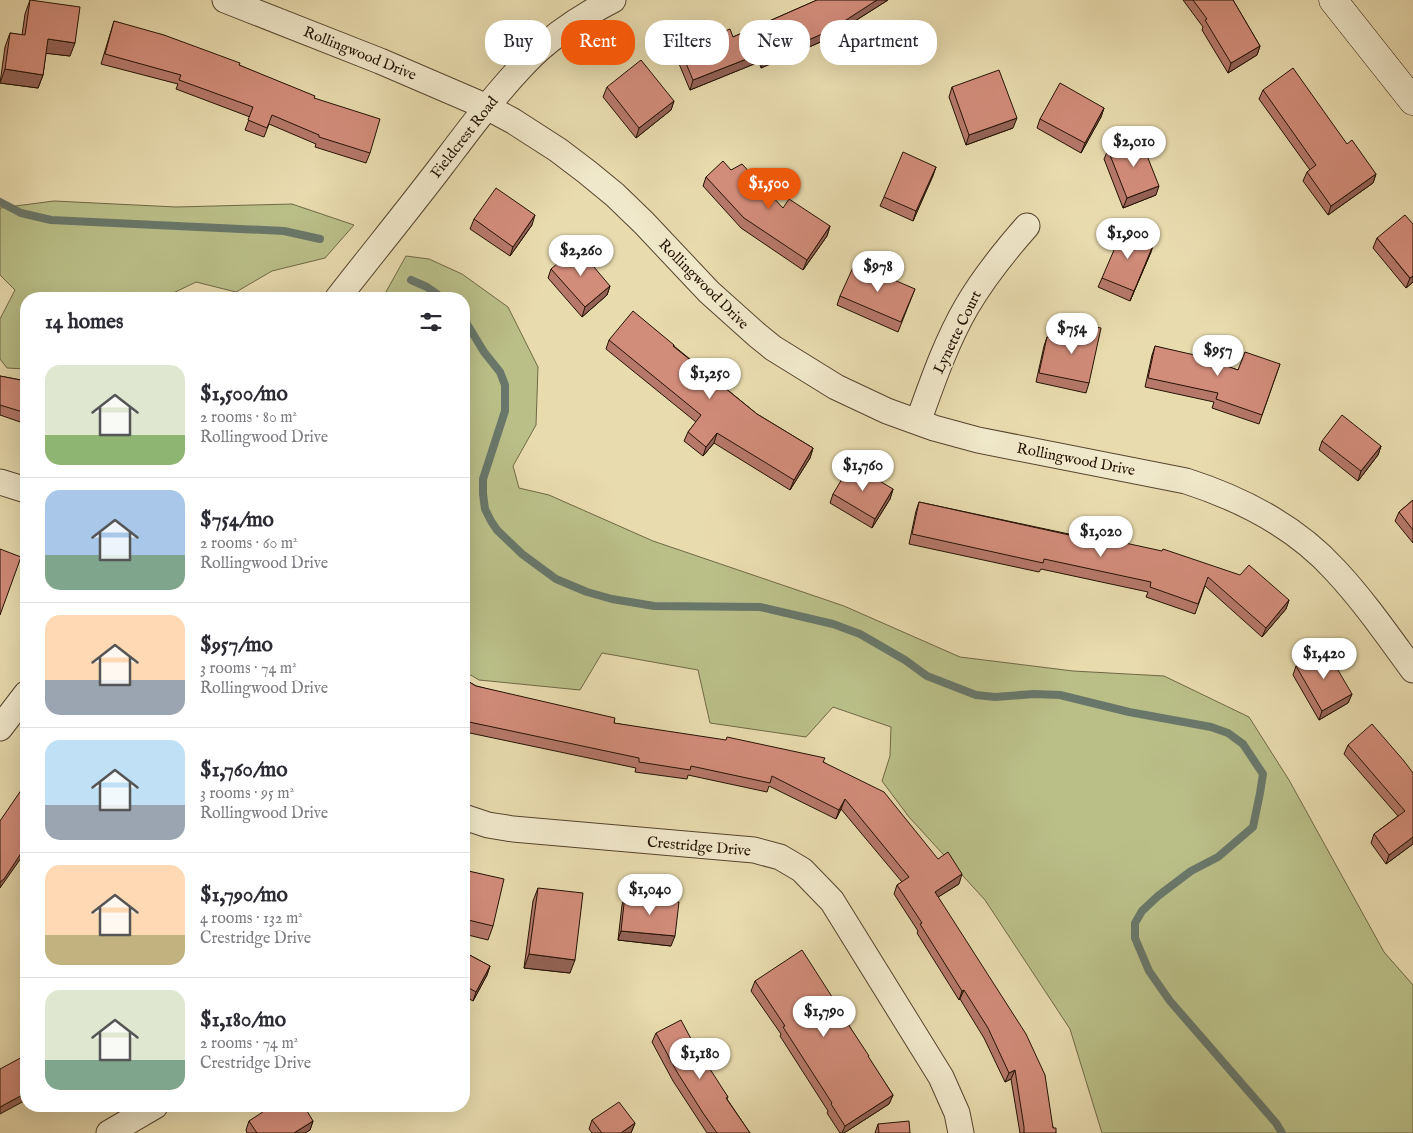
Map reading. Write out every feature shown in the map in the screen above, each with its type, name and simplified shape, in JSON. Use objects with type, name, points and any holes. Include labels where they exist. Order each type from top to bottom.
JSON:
[{"type":"main road","points":[[1333,0],[1413,101]]},
{"type":"street","name":"Rollingwood Drive","points":[[225,0],[380,61],[487,107],[513,121],[558,150],[615,195],[709,292],[756,335],[773,348],[836,387],[887,411],[934,428],[978,440],[1186,481],[1210,488],[1256,509],[1278,522],[1316,551],[1335,570],[1365,605],[1413,670]]},
{"type":"street","name":"Fieldcrest Road","points":[[342,292],[487,107],[532,56],[558,34],[588,13],[613,0]]},
{"type":"street","name":"Lynette Court","points":[[918,422],[934,379],[967,306],[995,263],[1027,226]]},
{"type":"street","points":[[0,482],[20,488]]},
{"type":"street","points":[[0,728],[20,702]]},
{"type":"street","name":"Crestridge Drive","points":[[470,819],[488,825],[512,829],[754,850],[780,857],[802,870],[832,901],[941,1077],[958,1112],[961,1133]]},
{"type":"street","points":[[109,1133],[145,1112]]},
{"type":"green space","points":[[54,201],[176,207],[292,204],[354,225],[325,258],[272,271],[236,292],[196,282],[175,292],[20,292],[20,369],[7,368],[0,359],[0,319],[15,290],[0,275],[0,208]]},
{"type":"green space","points":[[406,256],[429,259],[462,274],[508,307],[538,367],[536,425],[513,466],[519,488],[549,495],[653,541],[844,606],[960,657],[1073,671],[1164,676],[1249,717],[1289,780],[1384,952],[1413,985],[1413,1133],[1102,1133],[1070,1029],[985,900],[909,817],[882,781],[890,756],[891,727],[833,707],[806,737],[710,723],[698,670],[602,653],[580,690],[479,680],[470,675],[470,292],[386,292]]},
{"type":"building","points":[[30,0],[80,7],[75,43],[48,39],[43,75],[5,69],[10,33],[25,35]]},
{"type":"building","points":[[817,0],[877,0],[846,20],[820,20],[820,35],[810,39],[810,20],[772,20]]},
{"type":"building","points":[[1193,0],[1233,0],[1260,46],[1231,63],[1205,20],[1207,19]]},
{"type":"building","points":[[114,21],[164,35],[240,63],[239,65],[315,96],[314,98],[380,119],[370,153],[319,137],[319,135],[272,115],[267,128],[248,120],[253,107],[179,80],[181,75],[105,54]]},
{"type":"building","points":[[729,29],[733,37],[739,34],[739,62],[693,80],[687,65],[729,65]]},
{"type":"building","points":[[641,60],[674,101],[639,128],[607,87]]},
{"type":"building","points":[[1293,68],[1347,144],[1352,140],[1376,174],[1331,206],[1307,172],[1316,165],[1263,90]]},
{"type":"building","points":[[999,70],[1017,118],[969,135],[952,87]]},
{"type":"building","points":[[1060,83],[1104,108],[1085,143],[1040,119]]},
{"type":"building","points":[[1140,138],[1159,186],[1127,198],[1108,150]]},
{"type":"building","points":[[903,152],[936,167],[916,211],[884,197]]},
{"type":"building","points":[[723,161],[731,170],[742,164],[783,208],[789,199],[830,226],[807,260],[744,218],[706,177]]},
{"type":"building","points":[[496,188],[535,215],[513,247],[474,219]]},
{"type":"building","points":[[1405,215],[1413,224],[1413,276],[1410,278],[1377,238]]},
{"type":"building","points":[[1123,229],[1154,243],[1134,291],[1102,278]]},
{"type":"building","points":[[577,247],[610,286],[585,307],[551,269]]},
{"type":"building","points":[[855,263],[915,289],[901,322],[840,296]]},
{"type":"building","points":[[633,311],[757,414],[813,448],[794,480],[717,433],[706,447],[688,432],[701,415],[609,340]]},
{"type":"building","points":[[1076,323],[1101,328],[1089,383],[1039,373],[1047,337],[1072,342]]},
{"type":"building","points":[[1155,346],[1199,356],[1238,370],[1245,352],[1280,364],[1262,415],[1216,399],[1218,393],[1148,378]]},
{"type":"building","points":[[0,376],[20,380],[20,411],[0,405]]},
{"type":"building","points":[[1342,415],[1381,446],[1361,471],[1322,441]]},
{"type":"building","points":[[851,464],[893,489],[875,519],[833,494]]},
{"type":"building","points":[[1413,500],[1413,530],[1399,512]]},
{"type":"building","points":[[919,502],[1083,538],[1084,534],[1162,551],[1163,549],[1240,575],[1249,565],[1289,600],[1266,628],[1208,577],[1198,604],[1150,587],[1151,582],[1044,559],[1043,563],[912,534]]},
{"type":"building","points":[[0,549],[20,557],[20,560],[0,615]]},
{"type":"building","points":[[1325,648],[1352,694],[1322,711],[1296,666]]},
{"type":"building","points":[[470,682],[476,686],[615,718],[614,723],[726,740],[727,737],[825,758],[823,762],[884,792],[938,859],[948,852],[962,874],[935,892],[1026,1034],[1045,1075],[1053,1128],[1056,1128],[1056,1133],[1024,1133],[1015,1070],[1009,1073],[988,1028],[964,990],[962,991],[897,885],[909,877],[845,799],[839,810],[772,776],[770,783],[691,766],[690,770],[639,762],[639,758],[470,722]]},
{"type":"building","points":[[1372,724],[1413,773],[1413,837],[1389,855],[1374,834],[1405,811],[1348,745]]},
{"type":"building","points":[[20,792],[20,855],[0,882],[0,821]]},
{"type":"building","points":[[470,871],[504,879],[493,926],[470,920]]},
{"type":"building","points":[[538,888],[583,893],[575,960],[529,954]]},
{"type":"building","points":[[625,895],[679,902],[675,936],[621,931]]},
{"type":"building","points":[[802,950],[893,1095],[845,1126],[783,1027],[785,1026],[755,981]]},
{"type":"building","points":[[470,955],[490,966],[476,992],[470,988]]},
{"type":"building","points":[[681,1020],[706,1067],[708,1066],[728,1097],[726,1098],[750,1133],[717,1133],[677,1072],[656,1033]]},
{"type":"building","points":[[20,1058],[20,1096],[0,1107],[0,1069]]},
{"type":"building","points":[[619,1102],[635,1123],[621,1133],[602,1133],[592,1120]]},
{"type":"building","points":[[263,1112],[308,1112],[313,1121],[294,1133],[257,1133],[249,1121]]},
{"type":"building","points":[[909,1121],[910,1133],[879,1133],[878,1124]]},
{"type":"waterway","points":[[0,202],[21,213],[51,220],[284,231],[320,239]]},
{"type":"waterway","points":[[411,280],[434,292]]},
{"type":"waterway","points":[[470,329],[484,352],[500,372],[505,385],[505,411],[483,479],[485,509],[497,530],[522,554],[556,579],[587,592],[612,599],[654,606],[760,607],[833,624],[860,634],[905,660],[927,676],[976,695],[995,697],[1034,694],[1060,695],[1129,712],[1211,727],[1228,733],[1243,744],[1263,774],[1253,827],[1218,857],[1191,871],[1158,896],[1142,911],[1135,923],[1135,938],[1149,971],[1170,1001],[1276,1123],[1282,1133]]}]
